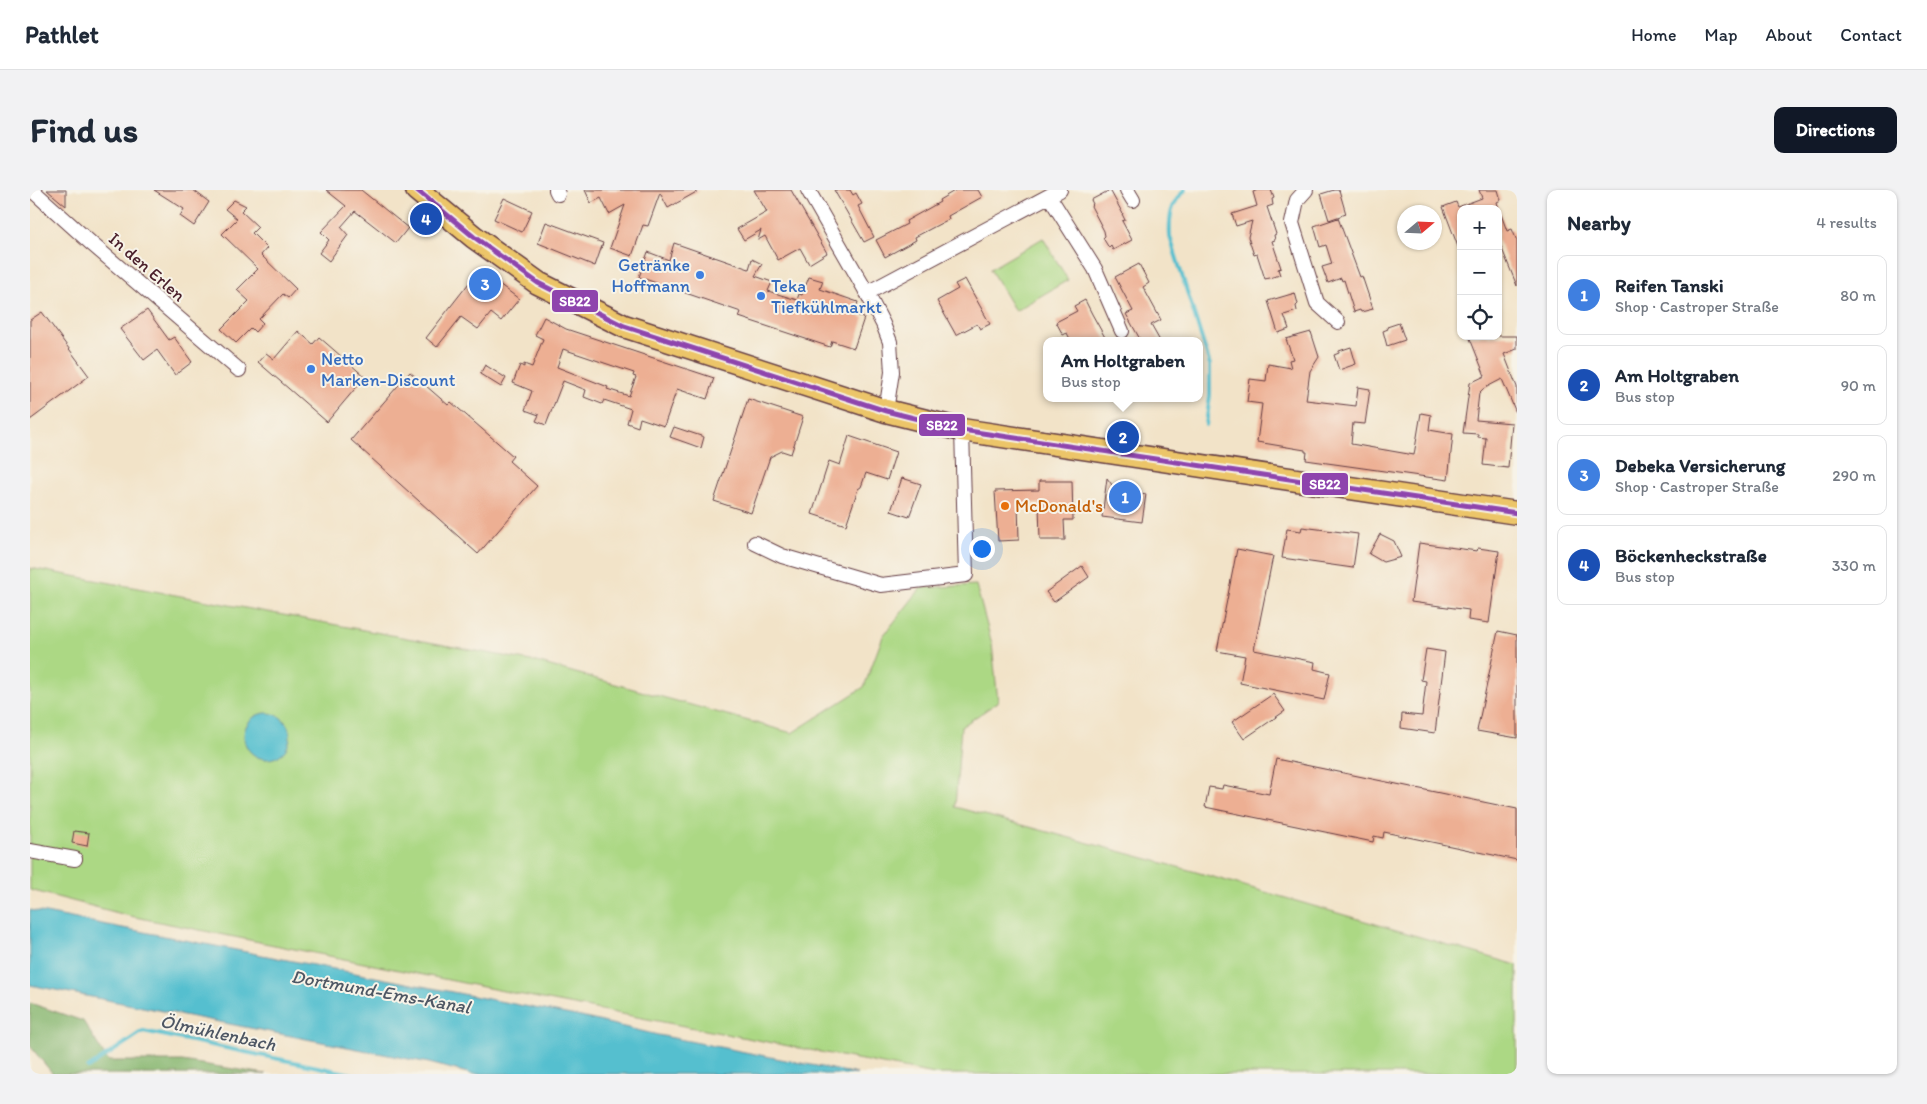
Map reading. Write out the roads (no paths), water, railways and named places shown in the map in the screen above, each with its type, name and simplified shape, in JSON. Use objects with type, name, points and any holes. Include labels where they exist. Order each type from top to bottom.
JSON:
[{"type":"main road","points":[[417,190],[474,237],[538,283],[624,326],[886,411],[962,430],[1078,449],[1172,461],[1517,513]]},
{"type":"street","name":"In den Erlen","points":[[32,190],[239,370]]},
{"type":"street","points":[[808,190],[883,324],[890,342],[892,372],[886,411]]},
{"type":"street","points":[[1306,190],[1297,200],[1292,222],[1317,303],[1338,322]]},
{"type":"street","points":[[866,293],[1054,193],[1095,268],[1122,331]]},
{"type":"street","points":[[755,543],[782,556],[881,585],[966,575],[962,430]]},
{"type":"street","points":[[30,851],[75,859]]},
{"type":"water","points":[[262,713],[272,713],[286,723],[290,736],[286,749],[280,755],[272,759],[262,759],[248,749],[244,741],[244,731],[254,717]]},
{"type":"water","name":"Dortmund-Ems-Kanal","points":[[30,910],[581,1017],[658,1035],[857,1074],[472,1074],[429,1063],[30,985]]},
{"type":"waterway","points":[[1185,190],[1173,206],[1170,237],[1201,337]]},
{"type":"waterway","points":[[1203,343],[1210,365],[1210,395],[1206,425]]},
{"type":"waterway","name":"Ölmühlenbach","points":[[88,1068],[143,1031],[352,1074]]},
{"type":"place","name":"Böckenheckstraße","points":[[426,219]]},
{"type":"place","name":"Getränke Hoffmann","points":[[700,275]]},
{"type":"place","name":"Debeka Versicherung","points":[[485,284]]},
{"type":"place","name":"Teka Tiefkühlmarkt","points":[[761,296]]},
{"type":"place","name":"Netto Marken-Discount","points":[[311,369]]},
{"type":"place","name":"Am Holtgraben","points":[[1123,437]]},
{"type":"place","name":"Reifen Tanski","points":[[1125,497]]},
{"type":"place","name":"McDonald's","points":[[1005,506]]}]
